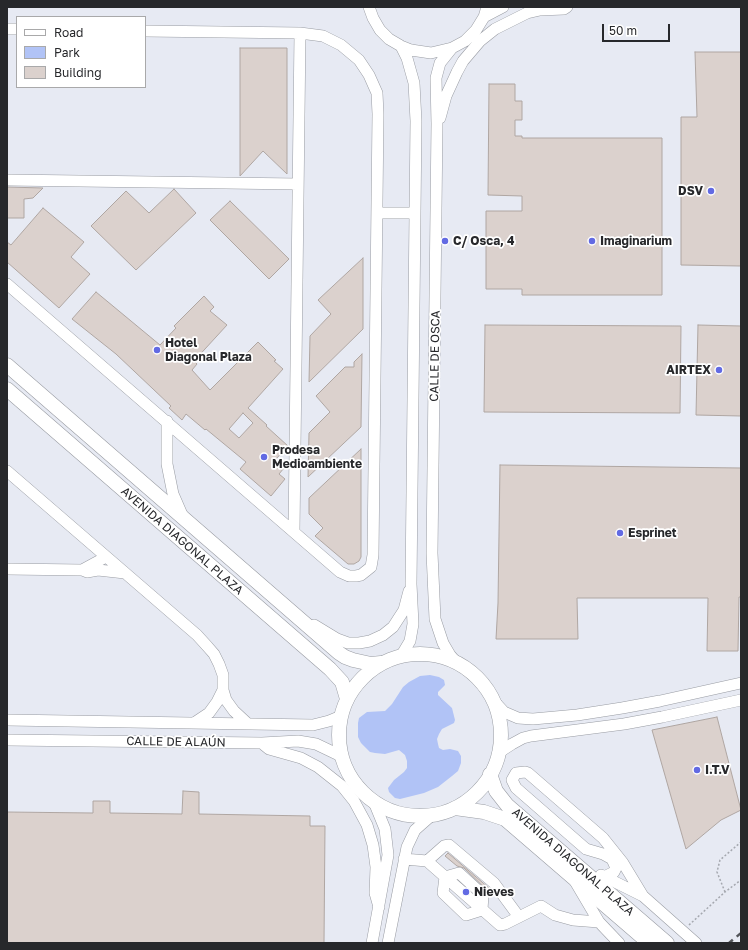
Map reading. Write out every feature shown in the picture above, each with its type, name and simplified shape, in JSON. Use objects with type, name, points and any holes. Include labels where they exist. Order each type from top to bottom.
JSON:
[{"type":"main road","name":"AVENIDA DIAGONAL PLAZA","points":[[7,365],[345,658],[371,664],[381,663]]},
{"type":"main road","name":"AVENIDA DIAGONAL PLAZA","points":[[7,389],[335,674],[342,682],[347,699]]},
{"type":"main road","points":[[415,653],[429,654],[456,662],[472,672],[484,685],[494,700],[499,717],[501,735],[498,753],[490,774],[475,793],[455,808],[432,815],[421,816],[399,813],[374,802],[352,781],[341,756],[339,734],[341,716],[347,699],[368,673],[381,663],[401,656],[415,653]]},
{"type":"main road","name":"AVENIDA DIAGONAL PLAZA","points":[[490,774],[496,791],[503,801],[649,943]]},
{"type":"main road","name":"AVENIDA DIAGONAL PLAZA","points":[[455,808],[484,812],[505,819],[667,943]]},
{"type":"street","points":[[362,7],[373,18]]},
{"type":"street","points":[[369,7],[380,30],[389,39],[401,46],[421,52],[442,51],[452,48],[465,41],[476,30],[486,12],[503,7]]},
{"type":"street","points":[[438,124],[451,82],[463,61],[480,41],[495,29],[527,13],[540,10],[564,9],[567,7]]},
{"type":"street","points":[[7,284],[340,572],[348,576],[361,575],[370,567],[373,555],[378,114],[377,94],[369,74],[359,60],[341,45],[323,36],[300,33],[146,31]]},
{"type":"street","points":[[294,532],[300,33]]},
{"type":"street","name":"CALLE DE OSCA","points":[[401,46],[409,64],[414,83],[416,122],[411,584],[412,631],[410,641],[401,656]]},
{"type":"street","name":"CALLE DE OSCA","points":[[452,48],[440,63],[437,73],[436,92],[438,124],[432,553],[433,606],[435,619],[450,655],[456,662]]},
{"type":"street","points":[[7,180],[298,184]]},
{"type":"street","points":[[377,213],[415,213]]},
{"type":"street","name":"AVENIDA DIAGONAL PLAZA","points":[[167,421],[167,464],[173,494],[183,517]]},
{"type":"street","points":[[7,471],[197,635],[214,654],[219,664],[223,675],[223,690],[226,700],[234,711],[248,724]]},
{"type":"street","points":[[84,568],[90,553],[89,543]]},
{"type":"street","points":[[7,569],[84,568],[106,557]]},
{"type":"street","points":[[98,570],[103,566],[106,557]]},
{"type":"street","points":[[84,568],[90,572],[98,570],[125,573]]},
{"type":"street","points":[[286,606],[337,639],[348,643],[359,643],[370,641],[383,635],[393,626],[404,610],[411,584]]},
{"type":"street","points":[[494,700],[504,712],[518,718],[532,719],[577,715],[622,708],[714,690],[741,683]]},
{"type":"street","points":[[194,723],[209,713],[218,702],[223,690]]},
{"type":"street","points":[[498,753],[523,738],[531,736],[624,724],[741,700]]},
{"type":"street","name":"CALLE DE ALAÚN","points":[[7,720],[313,725],[341,716]]},
{"type":"street","name":"CALLE DE ALAÚN","points":[[7,740],[262,743],[298,741],[322,746],[341,756]]},
{"type":"street","points":[[262,743],[269,749],[301,758],[318,767],[342,786],[354,800],[367,825],[373,845],[376,867],[375,893],[379,907]]},
{"type":"street","points":[[604,877],[614,872],[616,868],[612,858],[608,855],[586,849],[516,788],[512,780],[514,776],[520,772],[528,773],[603,838],[623,863],[643,896]]},
{"type":"street","points":[[372,943],[387,864],[388,846],[385,830],[374,802]]},
{"type":"street","points":[[388,943],[404,859],[412,835],[419,826],[432,815]]},
{"type":"street","points":[[597,852],[601,846],[603,838]]},
{"type":"street","points":[[427,861],[444,846],[449,845],[494,883],[519,917]]},
{"type":"street","points":[[404,859],[427,861],[500,925],[541,906],[555,915],[573,920],[599,922]]},
{"type":"street","points":[[576,872],[604,877],[643,896],[696,943]]},
{"type":"street","points":[[576,872],[599,922],[619,943]]},
{"type":"path","points":[[725,892],[717,872],[720,860],[741,842]]},
{"type":"path","points":[[682,931],[725,892],[741,880]]},
{"type":"green space","points":[[430,675],[444,680],[445,685],[438,692],[438,695],[452,708],[455,720],[454,723],[442,729],[439,734],[437,739],[439,748],[443,750],[450,749],[458,751],[461,756],[461,763],[458,771],[438,787],[424,793],[400,799],[395,798],[389,792],[388,788],[407,768],[405,755],[399,750],[385,754],[370,752],[361,743],[358,737],[359,718],[367,712],[385,711],[392,704],[403,687],[409,682],[420,676]]},
{"type":"building","points":[[240,48],[287,48],[287,174],[263,151],[240,176]]},
{"type":"building","name":"DSV","points":[[695,52],[741,52],[741,266],[681,265],[681,117],[697,117]]},
{"type":"building","name":"Imaginarium","points":[[489,84],[515,84],[515,101],[522,101],[522,120],[515,120],[515,136],[522,136],[522,138],[662,138],[662,295],[522,295],[522,289],[486,289],[486,211],[522,211],[522,196],[488,195]]},
{"type":"building","points":[[7,187],[43,188],[33,198],[24,199],[24,218],[7,218]]},
{"type":"building","points":[[174,189],[196,213],[136,270],[91,226],[126,191],[149,213]]},
{"type":"building","points":[[230,201],[289,259],[269,279],[210,220]]},
{"type":"building","points":[[43,208],[84,242],[71,257],[90,274],[59,308],[7,262],[7,242],[11,245]]},
{"type":"building","points":[[363,258],[363,329],[309,382],[310,336],[331,314],[318,300]]},
{"type":"building","points":[[96,292],[160,345],[176,328],[174,326],[204,296],[214,307],[210,311],[227,325],[194,361],[197,364],[192,370],[210,390],[258,342],[283,369],[248,408],[288,446],[275,460],[284,468],[279,474],[285,479],[271,496],[240,469],[246,462],[186,414],[182,420],[169,408],[171,406],[116,354],[72,319]],"holes":[[[243,413],[253,423],[239,438],[229,429]]]},
{"type":"building","points":[[485,325],[681,326],[680,413],[484,412]]},
{"type":"building","name":"AIRTEX","points":[[698,325],[741,326],[741,416],[696,415]]},
{"type":"building","points":[[362,354],[361,427],[308,477],[309,433],[330,412],[316,396],[345,367],[354,367],[354,362]]},
{"type":"building","points":[[361,449],[361,557],[359,561],[354,564],[348,564],[315,536],[323,528],[309,514],[309,498]]},
{"type":"building","name":"Esprinet","points":[[500,465],[741,468],[741,597],[739,597],[738,651],[707,651],[708,598],[577,598],[578,639],[496,639]]},
{"type":"building","name":"I.T.V","points":[[717,717],[741,810],[721,820],[686,849],[652,730]]},
{"type":"building","points":[[183,791],[199,792],[199,814],[310,816],[310,826],[325,826],[324,943],[7,943],[7,812],[93,813],[93,801],[110,801],[110,813],[182,814]]},
{"type":"building","points":[[448,853],[489,888],[491,891],[490,893],[464,868],[457,866],[445,856]]},
{"type":"railway","points":[[729,943],[741,933]]},
{"type":"place","name":"DSV","points":[[711,191]]},
{"type":"place","name":"C/ Osca, 4","points":[[445,241]]},
{"type":"place","name":"Imaginarium","points":[[592,241]]},
{"type":"place","name":"Hotel Diagonal Plaza","points":[[157,350]]},
{"type":"place","name":"AIRTEX","points":[[719,370]]},
{"type":"place","name":"Prodesa Medioambiente","points":[[264,457]]},
{"type":"place","name":"Esprinet","points":[[620,533]]},
{"type":"place","name":"I.T.V","points":[[697,770]]},
{"type":"place","name":"Nieves","points":[[466,892]]}]
